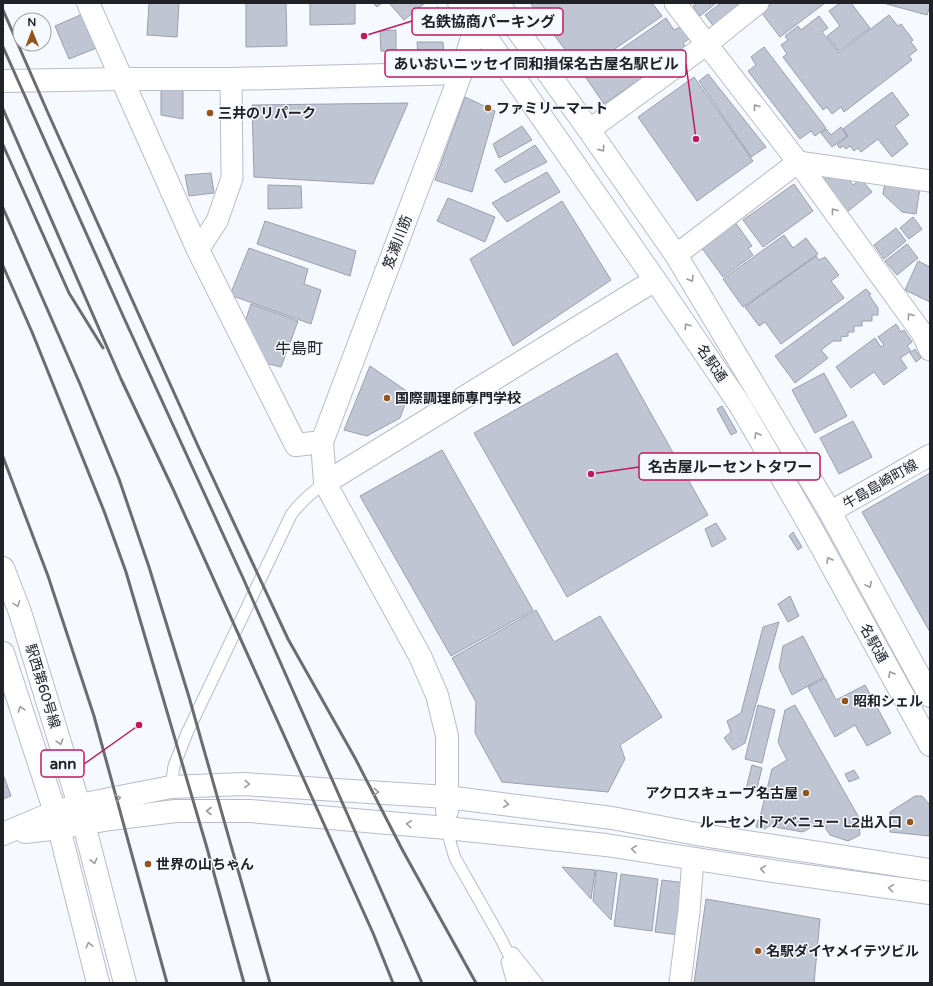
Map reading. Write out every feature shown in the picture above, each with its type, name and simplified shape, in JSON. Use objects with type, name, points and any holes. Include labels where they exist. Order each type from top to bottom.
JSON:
[{"type":"street","points":[[88,3],[198,250],[296,445],[322,442]]},
{"type":"street","name":"名駅通","points":[[459,3],[477,24],[740,405],[810,526],[930,746]]},
{"type":"street","name":"笈瀬川筋","points":[[325,483],[322,442],[461,73],[483,3]]},
{"type":"street","name":"名駅通","points":[[498,3],[676,255],[830,512],[930,696]]},
{"type":"street","points":[[675,3],[798,162],[922,333],[930,350]]},
{"type":"street","points":[[589,130],[707,44],[758,3]]},
{"type":"street","points":[[3,81],[231,79],[461,73]]},
{"type":"street","points":[[198,250],[217,221],[232,178],[231,79]]},
{"type":"street","points":[[676,255],[798,162],[930,181]]},
{"type":"street","points":[[447,828],[447,736],[437,695],[420,656],[325,483],[655,280]]},
{"type":"street","name":"牛島島崎町線","points":[[830,512],[930,455]]},
{"type":"street","name":"駅西第60号線","points":[[3,568],[20,612],[82,815],[124,983]]},
{"type":"street","name":"駅西第60号線","points":[[3,653],[57,820],[98,983]]},
{"type":"street","points":[[3,834],[82,815],[171,787],[243,784],[448,797],[612,818],[702,835],[930,870]]},
{"type":"street","points":[[82,815],[110,819],[176,811],[250,810],[447,828],[606,845],[930,893]]},
{"type":"street","points":[[680,983],[689,911],[693,859]]},
{"type":"lane","points":[[171,787],[174,766],[187,732],[291,515],[298,504],[325,483]]},
{"type":"lane","points":[[447,828],[455,858],[500,937],[523,983]]},
{"type":"lane","points":[[500,937],[513,983]]},
{"type":"lane","points":[[500,937],[537,983]]},
{"type":"building","points":[[149,3],[179,3],[177,37],[147,35]]},
{"type":"building","points":[[246,3],[286,3],[287,46],[246,47]]},
{"type":"building","points":[[310,3],[355,3],[355,24],[310,25]]},
{"type":"building","points":[[373,3],[382,3],[377,7]]},
{"type":"building","points":[[389,3],[425,3],[404,20]]},
{"type":"building","points":[[530,3],[652,3],[662,16],[582,72]]},
{"type":"building","points":[[697,3],[716,3],[700,16],[693,6]]},
{"type":"building","points":[[721,3],[742,3],[714,27],[705,15]]},
{"type":"building","points":[[773,3],[825,3],[780,37],[761,12]]},
{"type":"building","points":[[840,3],[851,3],[870,28],[839,51],[827,36],[840,26],[829,11]]},
{"type":"building","points":[[883,3],[930,3],[930,6],[927,15]]},
{"type":"building","points":[[438,7],[445,28],[413,32],[412,20]]},
{"type":"building","points":[[85,13],[99,47],[69,59],[55,26]]},
{"type":"building","points":[[889,15],[898,26],[901,24],[913,40],[911,42],[917,50],[909,56],[912,60],[844,112],[841,107],[832,114],[827,107],[823,110],[783,57],[787,54],[781,45],[788,40],[785,36],[798,26],[801,30],[819,16],[828,28],[822,32],[839,53]]},
{"type":"building","points":[[666,18],[674,30],[680,27],[689,39],[683,43],[686,47],[604,104],[584,75]]},
{"type":"building","points":[[396,30],[396,52],[381,51],[380,31]]},
{"type":"building","points":[[417,42],[443,42],[444,55],[418,57]]},
{"type":"building","points":[[764,47],[826,128],[815,136],[811,131],[800,139],[748,71],[756,65],[751,57]]},
{"type":"building","points":[[708,74],[766,147],[751,157],[699,81]]},
{"type":"building","points":[[694,77],[753,161],[697,201],[638,117]]},
{"type":"building","points":[[161,87],[183,89],[183,119],[161,115]]},
{"type":"building","points":[[892,92],[909,115],[895,126],[908,144],[892,157],[878,139],[861,152],[858,148],[854,151],[850,146],[846,149],[843,146],[840,148],[837,145],[848,136],[843,129]]},
{"type":"building","points":[[465,97],[495,111],[472,192],[435,180]]},
{"type":"building","points":[[408,103],[373,184],[254,177],[252,105]]},
{"type":"building","points":[[522,126],[532,140],[499,158],[493,144]]},
{"type":"building","points":[[841,127],[847,136],[832,147],[821,133],[826,129],[831,135]]},
{"type":"building","points":[[535,145],[547,162],[505,183],[495,170]]},
{"type":"building","points":[[547,172],[560,192],[507,222],[492,203]]},
{"type":"building","points":[[211,173],[214,193],[189,196],[185,175]]},
{"type":"building","points":[[830,173],[846,176],[853,185],[861,179],[872,192],[847,212],[825,185],[825,177]]},
{"type":"building","points":[[885,182],[920,188],[916,214],[902,212],[883,194]]},
{"type":"building","points":[[794,184],[813,211],[763,247],[743,220]]},
{"type":"building","points":[[268,185],[301,186],[302,208],[268,209]]},
{"type":"building","points":[[448,198],[495,217],[485,242],[437,221]]},
{"type":"building","points":[[562,201],[611,280],[513,346],[470,259]]},
{"type":"building","points":[[913,217],[922,229],[909,239],[900,228]]},
{"type":"building","points":[[265,221],[356,251],[350,276],[257,244]]},
{"type":"building","points":[[735,222],[752,246],[748,248],[753,255],[723,277],[701,247]]},
{"type":"building","points":[[896,228],[906,241],[884,259],[874,245]]},
{"type":"building","points":[[784,235],[793,248],[806,238],[818,254],[743,307],[723,279]]},
{"type":"building","points":[[907,244],[918,258],[897,275],[885,261]]},
{"type":"building","points":[[249,248],[308,269],[304,284],[321,290],[311,324],[230,295]]},
{"type":"building","points":[[816,256],[819,260],[825,257],[839,275],[831,281],[844,298],[781,344],[765,322],[759,326],[745,307]]},
{"type":"building","points":[[918,261],[930,267],[930,302],[905,290]]},
{"type":"building","points":[[866,289],[871,294],[869,295],[878,308],[878,315],[872,315],[872,321],[862,321],[862,326],[854,326],[854,332],[848,332],[848,336],[841,337],[841,341],[833,341],[821,350],[828,358],[795,383],[775,356]]},
{"type":"building","points":[[251,304],[298,321],[281,367],[261,362],[247,330],[246,319]]},
{"type":"building","points":[[896,324],[901,332],[904,330],[912,342],[907,346],[911,351],[900,358],[907,368],[884,385],[874,372],[851,388],[836,367],[875,338],[881,347],[884,345],[878,337]]},
{"type":"building","points":[[915,349],[921,358],[916,362],[910,353]]},
{"type":"building","points":[[617,353],[708,515],[567,597],[474,433]]},
{"type":"building","points":[[370,366],[411,394],[405,404],[400,418],[367,436],[344,430]]},
{"type":"building","points":[[824,373],[847,416],[815,433],[792,390]]},
{"type":"building","points":[[722,406],[737,432],[731,435],[717,409]]},
{"type":"building","points":[[853,421],[872,457],[839,474],[820,438]]},
{"type":"building","points":[[442,450],[533,610],[451,656],[360,496]]},
{"type":"building","points":[[930,473],[930,632],[862,512]]},
{"type":"building","points":[[716,523],[726,539],[712,547],[705,529]]},
{"type":"building","points":[[793,532],[802,547],[798,550],[789,536]]},
{"type":"building","points":[[790,596],[799,616],[788,622],[778,604]]},
{"type":"building","points":[[536,610],[554,642],[600,616],[662,717],[620,745],[625,759],[608,792],[502,782],[475,733],[476,702],[452,658]]},
{"type":"building","points":[[779,622],[745,743],[733,750],[724,738],[731,732],[727,721],[741,713],[763,627]]},
{"type":"building","points":[[803,636],[824,677],[792,695],[779,668],[783,646]]},
{"type":"building","points":[[825,678],[836,700],[865,685],[891,733],[867,746],[855,725],[835,737],[808,687]]},
{"type":"building","points":[[758,705],[775,710],[762,763],[745,759]]},
{"type":"building","name":"アクロスキューブ名古屋","points":[[795,705],[858,816],[860,835],[848,841],[830,835],[821,821],[803,832],[769,826],[765,829],[756,827],[758,820],[759,821],[772,769],[787,760],[778,742],[785,710]]},
{"type":"building","points":[[752,765],[762,768],[756,792],[746,789]]},
{"type":"building","points":[[854,770],[859,778],[849,782],[845,774]]},
{"type":"building","points":[[3,774],[11,796],[3,799]]},
{"type":"building","name":"ルーセントアベニュー L2出入口","points":[[915,796],[922,796],[930,805],[930,836],[890,832],[890,812]]},
{"type":"building","points":[[562,867],[595,870],[591,899]]},
{"type":"building","points":[[596,870],[617,873],[611,920],[593,901]]},
{"type":"building","points":[[621,874],[658,879],[652,931],[614,926]]},
{"type":"building","points":[[662,880],[686,883],[679,935],[655,932]]},
{"type":"building","name":"名駅ダイヤメイテツビル","points":[[706,899],[820,919],[814,983],[694,983]]},
{"type":"railway","points":[[3,10],[198,446],[288,639],[355,758],[403,851],[476,983]]},
{"type":"railway","points":[[3,47],[124,318],[243,578],[422,983]]},
{"type":"railway","points":[[3,109],[121,379],[173,489],[373,933],[393,983]]},
{"type":"railway","points":[[3,145],[69,293],[103,348]]},
{"type":"railway","points":[[3,208],[80,384],[119,479],[149,567],[189,697],[270,983]]},
{"type":"railway","points":[[3,266],[32,332],[104,511],[126,572],[207,848],[244,983]]},
{"type":"railway","points":[[3,457],[48,576],[94,716],[167,983]]},
{"type":"place","name":"名鉄協商パーキング","points":[[364,36]]},
{"type":"place","name":"ファミリーマート","points":[[488,108]]},
{"type":"place","name":"三井のリパーク","points":[[210,113]]},
{"type":"place","name":"あいおいニッセイ同和損保名古屋名駅ビル","points":[[696,139]]},
{"type":"place","name":"国際調理師専門学校","points":[[387,398]]},
{"type":"place","name":"名古屋ルーセントタワー","points":[[591,474]]},
{"type":"place","name":"昭和シェル","points":[[845,701]]},
{"type":"place","name":"ann","points":[[139,725]]},
{"type":"place","name":"アクロスキューブ名古屋","points":[[806,793]]},
{"type":"place","name":"ルーセントアベニュー L2出入口","points":[[910,822]]},
{"type":"place","name":"世界の山ちゃん","points":[[148,864]]},
{"type":"place","name":"名駅ダイヤメイテツビル","points":[[758,951]]},
{"type":"district","name":"牛島町","points":[[299,348]]}]
